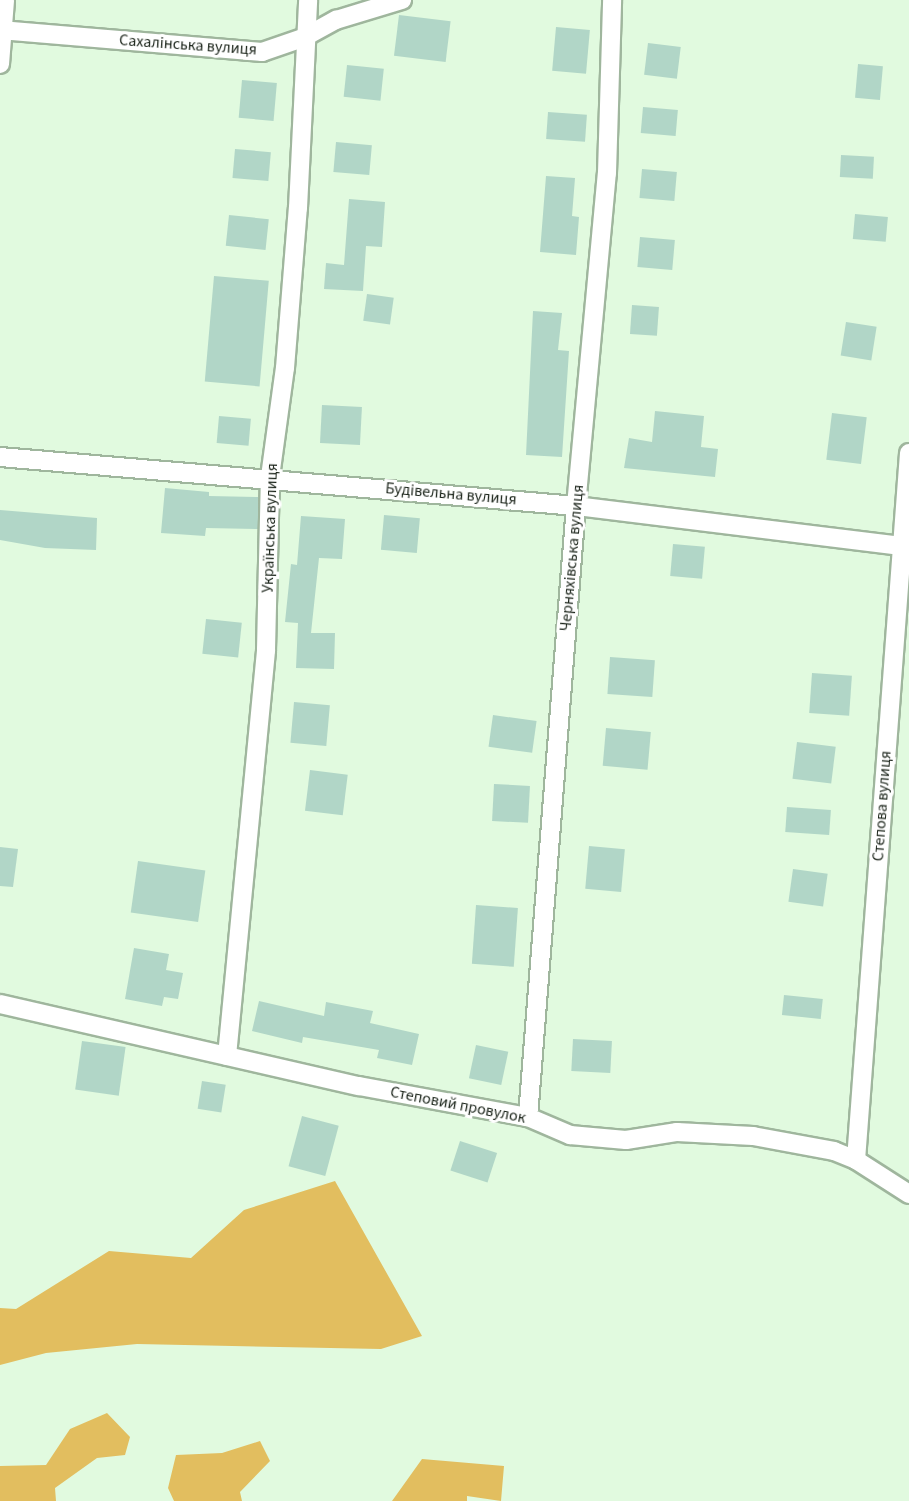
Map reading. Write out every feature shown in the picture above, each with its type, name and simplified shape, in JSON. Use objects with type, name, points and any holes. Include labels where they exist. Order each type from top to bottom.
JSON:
[{"type":"street","points":[[0,64],[5,0]]},
{"type":"street","name":"Українська вулиця","points":[[227,1056],[266,650],[270,477],[285,368],[298,208],[303,38],[308,0]]},
{"type":"street","name":"Сахалінська вулиця","points":[[1,30],[262,52],[303,38],[336,20],[402,0]]},
{"type":"street","name":"Черняхівська вулиця","points":[[528,1116],[576,506],[607,173],[612,0]]},
{"type":"street","name":"Степова вулиця","points":[[856,1160],[909,453]]},
{"type":"street","name":"Будівельна вулиця","points":[[0,457],[270,477],[576,506],[901,546]]},
{"type":"street","name":"Степовий провулок","points":[[0,1004],[359,1086],[528,1116],[570,1135],[626,1140],[677,1132],[753,1136],[834,1151],[856,1160],[909,1194]]},
{"type":"shaded area","points":[[335,1181],[422,1336],[381,1349],[137,1344],[46,1353],[0,1365],[0,1308],[16,1309],[109,1251],[191,1258],[244,1210]]},
{"type":"shaded area","points":[[107,1413],[130,1437],[125,1455],[97,1458],[55,1488],[56,1501],[0,1501],[0,1466],[46,1465],[70,1429]]},
{"type":"shaded area","points":[[260,1441],[270,1461],[240,1492],[242,1501],[174,1501],[168,1488],[176,1455],[222,1453]]},
{"type":"shaded area","points":[[422,1459],[504,1466],[501,1501],[467,1496],[467,1501],[392,1501]]},
{"type":"building","points":[[399,15],[451,21],[446,62],[394,56]]},
{"type":"building","points":[[556,27],[590,30],[586,74],[552,71]]},
{"type":"building","points":[[648,43],[681,47],[677,79],[644,75]]},
{"type":"building","points":[[858,64],[883,66],[880,100],[855,98]]},
{"type":"building","points":[[347,65],[384,69],[380,101],[344,97]]},
{"type":"building","points":[[242,80],[277,83],[274,121],[239,118]]},
{"type":"building","points":[[643,107],[678,110],[676,136],[641,133]]},
{"type":"building","points":[[548,112],[587,115],[585,142],[546,139]]},
{"type":"building","points":[[336,142],[372,145],[369,175],[333,172]]},
{"type":"building","points":[[235,149],[271,152],[268,181],[232,178]]},
{"type":"building","points":[[841,155],[874,157],[873,179],[840,177]]},
{"type":"building","points":[[642,169],[677,172],[674,201],[639,198]]},
{"type":"building","points":[[546,176],[575,178],[572,216],[579,217],[576,255],[540,252]]},
{"type":"building","points":[[349,199],[385,202],[382,247],[366,246],[363,291],[324,289],[326,263],[344,265]]},
{"type":"building","points":[[855,214],[888,217],[886,242],[853,239]]},
{"type":"building","points":[[229,215],[269,219],[266,250],[226,246]]},
{"type":"building","points":[[640,237],[675,240],[672,270],[637,267]]},
{"type":"building","points":[[214,276],[269,281],[260,386],[205,382]]},
{"type":"building","points":[[367,294],[394,298],[390,324],[363,321]]},
{"type":"building","points":[[632,305],[659,307],[657,336],[630,334]]},
{"type":"building","points":[[533,311],[562,313],[558,350],[569,351],[562,457],[526,455]]},
{"type":"building","points":[[846,322],[877,327],[871,360],[841,356]]},
{"type":"building","points":[[322,405],[362,407],[360,445],[320,443]]},
{"type":"building","points":[[655,411],[704,416],[701,447],[718,449],[715,477],[624,468],[629,438],[652,442]]},
{"type":"building","points":[[832,413],[867,417],[861,464],[826,460]]},
{"type":"building","points":[[219,416],[251,419],[249,446],[217,443]]},
{"type":"building","points":[[165,488],[209,492],[209,496],[258,497],[258,529],[206,528],[205,536],[161,533]]},
{"type":"building","points":[[0,510],[97,518],[96,550],[45,548],[0,540]]},
{"type":"building","points":[[384,515],[420,518],[417,553],[381,550]]},
{"type":"building","points":[[301,516],[345,519],[342,559],[319,558],[311,633],[335,633],[334,669],[296,668],[298,623],[285,622],[291,564],[297,565]]},
{"type":"building","points":[[673,544],[705,547],[702,579],[670,576]]},
{"type":"building","points":[[206,619],[242,623],[238,658],[202,654]]},
{"type":"building","points":[[610,657],[655,660],[652,697],[607,694]]},
{"type":"building","points":[[812,673],[852,676],[849,716],[809,713]]},
{"type":"building","points":[[294,702],[330,705],[326,746],[290,743]]},
{"type":"building","points":[[493,715],[537,721],[532,753],[489,747]]},
{"type":"building","points":[[606,728],[651,732],[648,770],[603,766]]},
{"type":"building","points":[[797,742],[836,747],[831,783],[792,779]]},
{"type":"building","points":[[310,770],[348,775],[343,815],[305,811]]},
{"type":"building","points":[[494,784],[530,786],[528,823],[492,821]]},
{"type":"building","points":[[787,807],[831,810],[829,835],[785,832]]},
{"type":"building","points":[[589,846],[625,849],[621,892],[585,889]]},
{"type":"building","points":[[0,847],[18,849],[13,887],[0,886]]},
{"type":"building","points":[[138,861],[205,870],[198,922],[131,912]]},
{"type":"building","points":[[793,869],[828,874],[823,907],[788,902]]},
{"type":"building","points":[[476,905],[518,908],[514,967],[472,964]]},
{"type":"building","points":[[134,948],[169,954],[166,970],[183,973],[178,999],[164,997],[162,1006],[125,999]]},
{"type":"building","points":[[784,995],[823,999],[821,1019],[782,1015]]},
{"type":"building","points":[[259,1001],[324,1016],[326,1002],[373,1011],[370,1023],[419,1034],[412,1065],[377,1058],[379,1050],[303,1037],[302,1043],[252,1031]]},
{"type":"building","points":[[573,1039],[612,1041],[610,1073],[571,1071]]},
{"type":"building","points":[[82,1041],[126,1047],[119,1096],[75,1090]]},
{"type":"building","points":[[476,1045],[508,1052],[501,1085],[469,1078]]},
{"type":"building","points":[[202,1081],[226,1085],[221,1112],[198,1109]]},
{"type":"building","points":[[302,1116],[339,1126],[325,1176],[289,1166]]},
{"type":"building","points":[[460,1141],[497,1153],[488,1183],[450,1170]]}]
